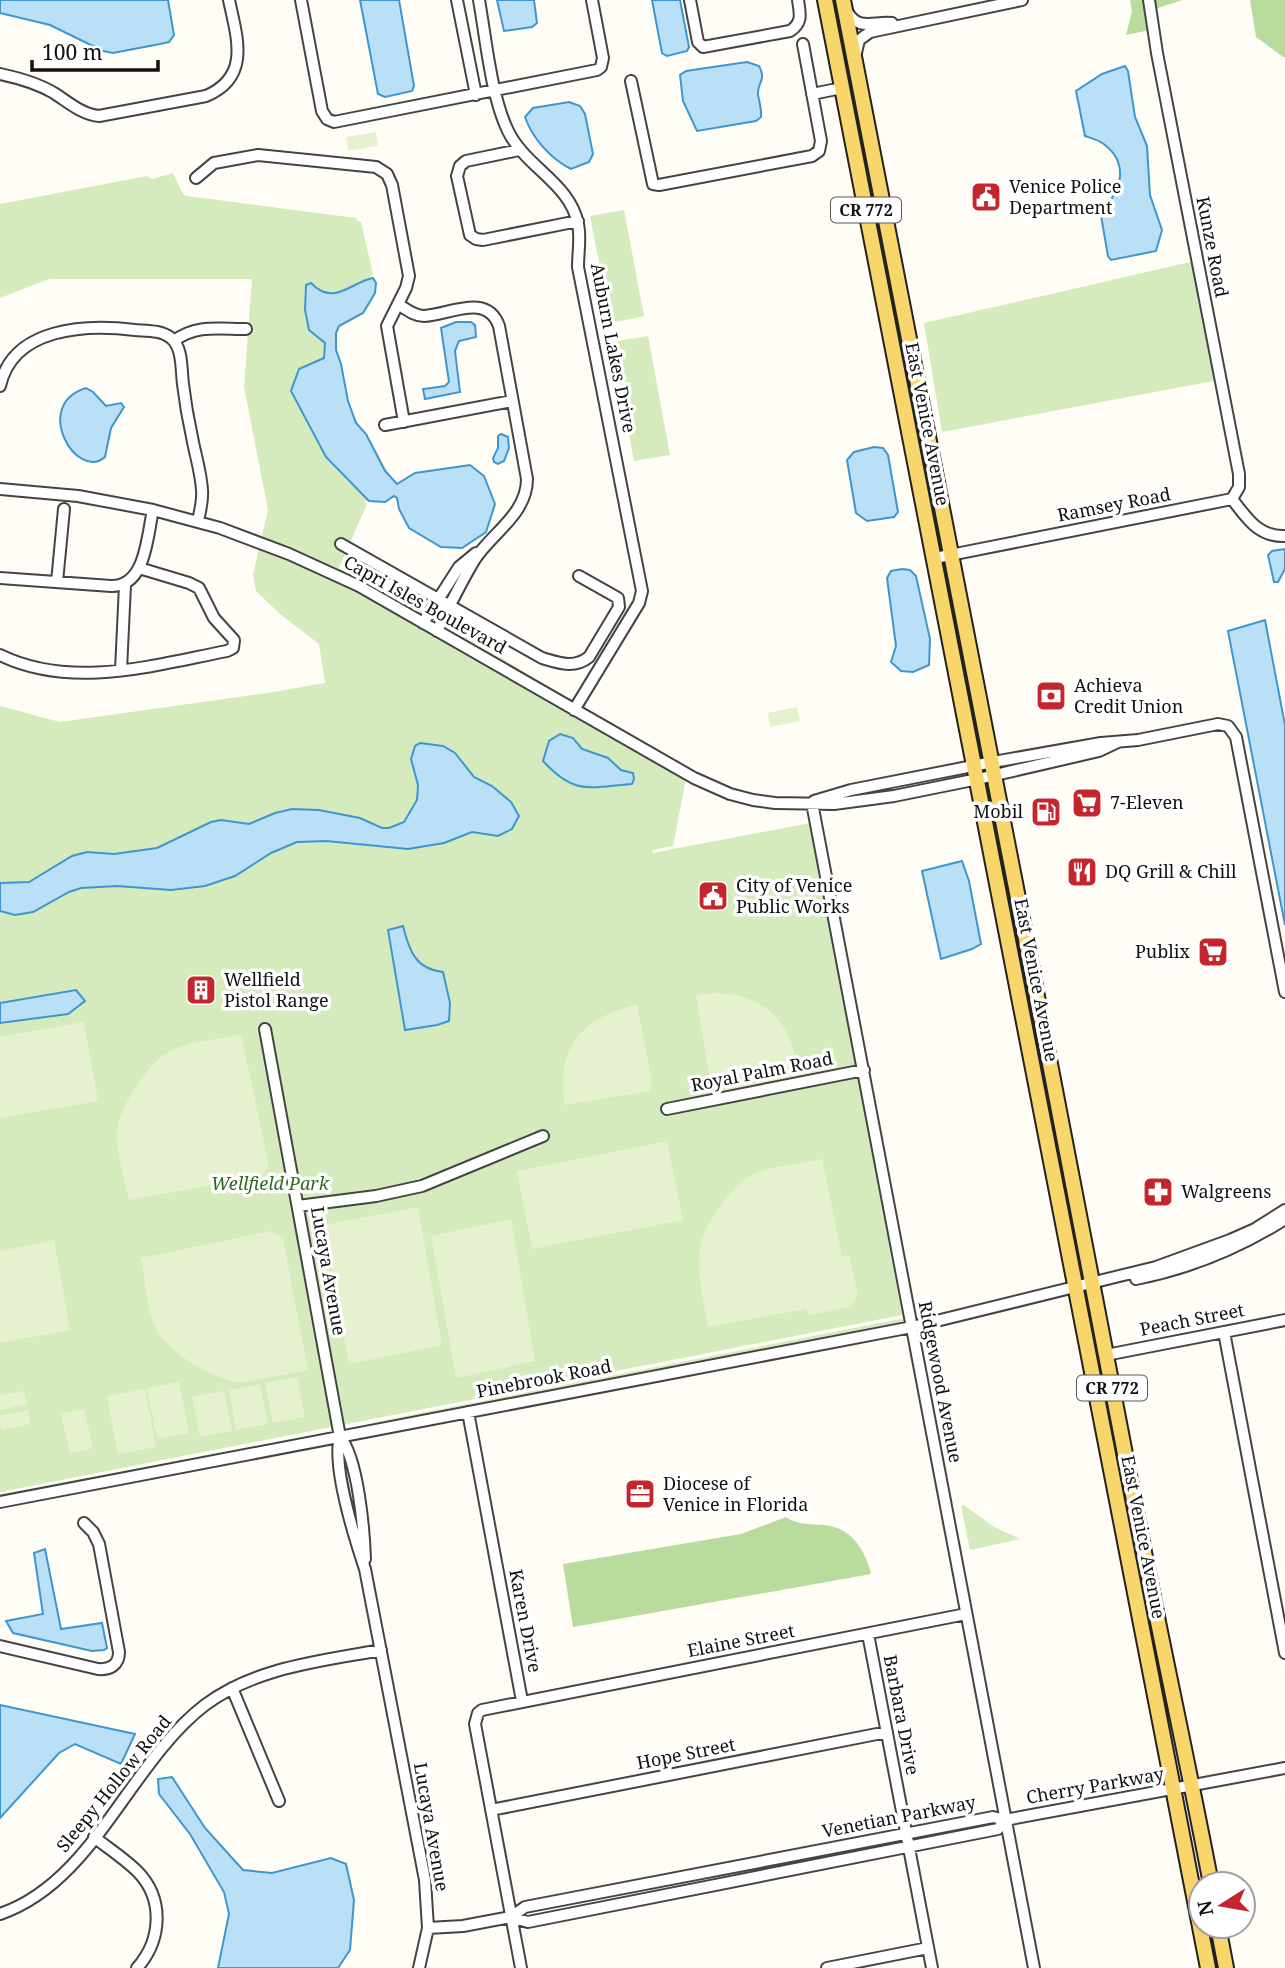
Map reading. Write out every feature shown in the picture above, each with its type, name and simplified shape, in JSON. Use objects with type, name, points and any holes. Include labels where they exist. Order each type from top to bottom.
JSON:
[{"type":"main road","name":"East Venice Avenue","points":[[825,0],[1208,1968]]},
{"type":"main road","name":"East Venice Avenue","points":[[844,3],[994,768],[1105,1354],[1208,1870]]},
{"type":"main road","points":[[878,279],[892,295],[910,381],[925,419]]},
{"type":"main road","points":[[1009,942],[1019,961],[1032,1027],[1046,1043]]},
{"type":"main road","points":[[1027,1036],[1036,1048],[1048,1088],[1060,1112]]},
{"type":"main road","points":[[1221,1940],[1226,1968]]},
{"type":"street","points":[[0,74],[42,86],[83,112],[99,116],[206,96],[227,82],[236,65],[238,47],[229,0]]},
{"type":"street","points":[[301,0],[322,111],[330,121],[337,122],[599,69],[603,58],[593,0]]},
{"type":"street","points":[[457,0],[476,95]]},
{"type":"street","name":"Auburn Lakes Drive","points":[[479,0],[504,121],[519,150],[561,190],[578,221],[580,275],[594,335],[642,595],[574,710]]},
{"type":"street","points":[[690,0],[698,42],[704,47],[790,31],[797,27],[800,20],[797,0]]},
{"type":"street","points":[[858,70],[856,50],[866,33],[1022,0]]},
{"type":"street","name":"Kunze Road","points":[[1149,0],[1239,474],[1238,492],[1232,499]]},
{"type":"street","points":[[844,3],[850,18],[859,24],[899,24]]},
{"type":"street","points":[[631,81],[650,179],[655,185],[816,154],[821,141],[803,44]]},
{"type":"street","points":[[812,94],[842,89]]},
{"type":"street","points":[[519,150],[466,161],[459,168],[457,176],[470,235],[483,240],[578,221]]},
{"type":"street","points":[[196,178],[214,163],[258,155],[382,169],[393,185],[409,271],[408,285],[389,320],[387,333],[404,422]]},
{"type":"street","points":[[398,304],[420,316],[477,307],[493,314],[499,326],[527,486],[515,513],[481,550],[459,567],[423,623]]},
{"type":"street","points":[[0,386],[9,362],[21,349],[50,335],[82,329],[112,328],[162,333],[174,341],[180,356],[188,420],[202,483],[198,521]]},
{"type":"street","points":[[174,341],[186,332],[202,328],[246,330]]},
{"type":"street","points":[[385,425],[512,401]]},
{"type":"street","name":"Capri Isles Boulevard","points":[[0,489],[96,498],[153,510],[198,521],[278,549],[337,574],[694,778],[730,794],[775,803],[812,803],[851,790],[1099,751],[1118,742],[1218,724],[1228,726],[1233,730],[1285,992]]},
{"type":"street","points":[[1232,499],[1257,529],[1270,536],[1285,536]]},
{"type":"street","name":"Ramsey Road","points":[[935,558],[1232,499]]},
{"type":"street","points":[[57,582],[64,509]]},
{"type":"street","points":[[0,578],[125,585],[139,568],[153,510]]},
{"type":"street","points":[[341,544],[542,658],[560,663],[582,663],[589,656],[620,603],[618,598],[579,576]]},
{"type":"street","points":[[437,631],[481,550]]},
{"type":"street","points":[[0,655],[20,663],[62,672],[93,673],[227,652],[235,644],[233,637],[214,618],[199,588],[139,568]]},
{"type":"street","points":[[121,670],[125,585]]},
{"type":"street","name":"Ridgewood Avenue","points":[[812,803],[1034,1968]]},
{"type":"street","name":"Lucaya Avenue","points":[[265,1030],[340,1437],[349,1451],[352,1464],[364,1528],[365,1569],[425,1880],[428,1928],[419,1968]]},
{"type":"street","name":"Royal Palm Road","points":[[667,1109],[864,1070]]},
{"type":"street","points":[[298,1206],[376,1196],[422,1186],[543,1136]]},
{"type":"street","name":"Pinebrook Road","points":[[1190,1260],[1255,1229],[1285,1210]]},
{"type":"street","name":"Pinebrook Road","points":[[0,1502],[912,1327],[1092,1283],[1114,1283],[1244,1245],[1285,1219]]},
{"type":"street","name":"Peach Street","points":[[1105,1354],[1285,1320]]},
{"type":"street","points":[[1224,1332],[1285,1653]]},
{"type":"street","name":"Karen Drive","points":[[468,1412],[522,1701]]},
{"type":"street","points":[[0,1646],[98,1669],[110,1669],[116,1664],[119,1652],[99,1544],[84,1523]]},
{"type":"street","name":"Elaine Street","points":[[522,1701],[966,1614]]},
{"type":"street","name":"Barbara Drive","points":[[868,1634],[932,1968]]},
{"type":"street","name":"Sleepy Hollow Road","points":[[0,1914],[35,1899],[55,1884],[181,1728],[206,1705],[232,1688],[288,1667],[381,1650]]},
{"type":"street","points":[[232,1688],[279,1801]]},
{"type":"street","points":[[521,1968],[476,1718],[486,1708],[522,1701]]},
{"type":"street","name":"Hope Street","points":[[491,1810],[887,1732]]},
{"type":"street","name":"Cherry Parkway","points":[[1005,1821],[1285,1768]]},
{"type":"street","name":"Venetian Parkway","points":[[428,1928],[511,1917],[526,1907],[906,1833],[993,1817],[1005,1821],[998,1829],[528,1922],[511,1917]]},
{"type":"street","points":[[94,1837],[136,1870],[153,1896],[156,1906],[156,1931],[148,1954],[138,1968]]},
{"type":"street","points":[[774,1859],[777,1872]]},
{"type":"street","points":[[649,1883],[652,1897]]},
{"type":"street","points":[[827,1968],[928,1948]]},
{"type":"green space","points":[[1130,0],[1182,0],[1146,12],[1150,30],[1126,35],[1132,11]]},
{"type":"green space","points":[[1250,0],[1285,0],[1285,57],[1256,37]]},
{"type":"green space","points":[[376,132],[378,146],[348,151],[346,137]]},
{"type":"green space","name":"Wellfield Park","points":[[173,173],[183,194],[187,196],[356,218],[361,222],[373,274],[374,295],[363,313],[339,328],[336,344],[351,411],[397,484],[392,496],[386,501],[364,501],[367,504],[339,568],[464,633],[560,696],[362,582],[329,567],[357,590],[686,779],[673,846],[653,850],[652,853],[811,823],[902,1315],[0,1492],[0,706],[60,722],[325,683],[319,644],[280,614],[256,591],[253,574],[268,510],[244,387],[252,279],[49,279],[0,298],[0,204],[147,176],[152,179]]},
{"type":"green space","points":[[624,210],[644,316],[611,323],[590,216]]},
{"type":"green space","points":[[1199,260],[1224,379],[942,432],[924,323]]},
{"type":"green space","points":[[648,336],[670,455],[634,461],[612,342]]},
{"type":"green space","points":[[797,707],[800,721],[770,727],[768,713]]},
{"type":"green space","points":[[712,993],[745,998],[759,1003],[770,1012],[788,1034],[797,1066],[717,1082],[710,1081],[696,995]]},
{"type":"green space","points":[[637,1005],[652,1081],[650,1091],[565,1105],[564,1067],[577,1038],[588,1026],[602,1017]]},
{"type":"green space","points":[[84,1022],[98,1101],[0,1118],[0,1037]]},
{"type":"green space","points":[[241,1034],[269,1166],[262,1176],[129,1200],[117,1135],[123,1112],[137,1085],[157,1061],[177,1048]]},
{"type":"green space","points":[[667,1141],[683,1220],[532,1249],[517,1171]]},
{"type":"green space","points":[[822,1159],[842,1256],[849,1256],[858,1294],[851,1307],[809,1315],[806,1309],[708,1327],[699,1261],[705,1232],[713,1216],[734,1189],[753,1174]]},
{"type":"green space","points":[[418,1207],[442,1345],[349,1364],[324,1225]]},
{"type":"green space","points":[[511,1219],[535,1361],[456,1378],[431,1236]]},
{"type":"green space","points":[[271,1231],[283,1239],[308,1370],[240,1383],[189,1362],[158,1333],[149,1307],[141,1258]]},
{"type":"green space","points":[[54,1240],[70,1330],[0,1343],[0,1251]]},
{"type":"green space","points":[[905,1318],[909,1323],[522,1397],[375,1422]]},
{"type":"green space","points":[[297,1377],[305,1417],[273,1423],[265,1383]]},
{"type":"green space","points":[[179,1382],[189,1433],[157,1439],[147,1388]]},
{"type":"green space","points":[[260,1384],[268,1424],[236,1430],[229,1390]]},
{"type":"green space","points":[[145,1389],[156,1447],[118,1454],[107,1396]]},
{"type":"green space","points":[[24,1391],[27,1404],[0,1410],[0,1395]]},
{"type":"green space","points":[[224,1391],[232,1431],[200,1437],[192,1397]]},
{"type":"green space","points":[[84,1409],[93,1448],[70,1453],[61,1414]]},
{"type":"green space","points":[[28,1410],[30,1424],[1,1430],[0,1416]]},
{"type":"green space","points":[[964,1505],[994,1527],[1020,1539],[970,1550],[961,1506]]},
{"type":"green space","points":[[786,1517],[804,1524],[834,1527],[848,1534],[863,1552],[871,1574],[573,1627],[563,1564],[741,1534]]},
{"type":"water","points":[[0,0],[168,0],[174,35],[169,42],[113,53],[103,51],[50,25],[0,13]]},
{"type":"water","points":[[360,0],[399,0],[414,86],[412,91],[385,97],[378,94]]},
{"type":"water","points":[[497,0],[534,0],[537,23],[532,27],[504,31]]},
{"type":"water","points":[[652,0],[680,0],[689,47],[687,51],[667,56],[662,53]]},
{"type":"water","points":[[747,62],[759,66],[761,71],[758,94],[761,117],[756,121],[697,131],[683,101],[680,75],[686,71]]},
{"type":"water","points":[[1125,66],[1135,117],[1147,146],[1150,195],[1162,230],[1156,251],[1111,260],[1100,210],[1118,187],[1120,169],[1113,153],[1105,145],[1085,136],[1076,91],[1102,74]]},
{"type":"water","points":[[569,102],[580,106],[585,114],[593,154],[589,162],[571,169],[556,160],[543,147],[532,133],[525,117],[533,108]]},
{"type":"water","points":[[373,278],[376,283],[375,293],[363,313],[339,326],[336,333],[336,350],[348,401],[356,423],[366,434],[385,471],[397,484],[415,473],[470,465],[484,476],[495,504],[486,532],[462,548],[441,547],[409,528],[394,496],[385,502],[369,501],[326,457],[291,391],[299,369],[324,358],[325,343],[309,330],[305,310],[306,285],[311,283],[319,290],[335,293]]},
{"type":"water","points":[[456,322],[471,322],[475,325],[476,337],[459,341],[455,351],[460,392],[425,399],[423,389],[445,386],[449,382],[441,328]]},
{"type":"water","points":[[86,388],[106,406],[121,403],[124,407],[111,428],[105,457],[94,462],[82,459],[72,451],[60,424],[62,409],[70,397]]},
{"type":"water","points":[[501,434],[508,437],[509,448],[504,461],[498,464],[493,458],[498,448],[498,436]]},
{"type":"water","points":[[874,447],[883,448],[888,455],[898,512],[894,517],[867,521],[856,513],[847,460],[854,452]]},
{"type":"water","points":[[1285,549],[1285,569],[1278,582],[1274,582],[1268,555],[1272,551]]},
{"type":"water","points":[[910,570],[916,576],[930,639],[929,665],[913,672],[901,671],[891,662],[896,646],[887,578],[891,571]]},
{"type":"water","points":[[1265,620],[1285,725],[1285,925],[1228,631]]},
{"type":"water","points":[[560,734],[573,738],[582,749],[608,758],[621,770],[633,773],[632,784],[583,787],[564,780],[543,761],[549,741]]},
{"type":"water","points":[[420,743],[443,746],[455,753],[474,777],[492,786],[511,802],[519,816],[512,829],[498,836],[472,832],[444,843],[408,849],[326,841],[297,842],[271,853],[235,876],[205,886],[171,890],[117,886],[81,888],[33,912],[15,915],[0,911],[0,883],[29,882],[72,856],[87,852],[114,854],[157,848],[211,822],[221,820],[249,824],[292,809],[319,810],[360,818],[382,828],[404,822],[417,800],[418,785],[411,759],[415,746]]},
{"type":"water","points":[[962,861],[969,881],[981,944],[941,959],[922,871]]},
{"type":"water","points":[[403,926],[415,957],[426,967],[443,972],[450,1003],[449,1021],[405,1030],[388,930]]},
{"type":"water","points":[[76,990],[85,1001],[68,1014],[0,1023],[0,1003]]},
{"type":"water","points":[[45,1549],[61,1629],[102,1623],[107,1648],[104,1650],[92,1651],[13,1633],[6,1621],[43,1614],[34,1553]]},
{"type":"water","points":[[0,1705],[135,1734],[121,1764],[75,1744],[59,1753],[0,1818]]},
{"type":"water","points":[[172,1777],[205,1828],[243,1870],[272,1873],[331,1858],[346,1864],[354,1900],[350,1950],[338,1968],[218,1968],[229,1914],[224,1892],[190,1834],[159,1794],[158,1779]]},
{"type":"place","name":"Venice Police Department","points":[[986,197]]},
{"type":"place","name":"Achieva Credit Union","points":[[1051,696]]},
{"type":"place","name":"7-Eleven","points":[[1087,803]]},
{"type":"place","name":"Mobil","points":[[1046,812]]},
{"type":"place","name":"DQ Grill & Chill","points":[[1082,872]]},
{"type":"place","name":"City of Venice Public Works","points":[[713,896]]},
{"type":"place","name":"Publix","points":[[1213,952]]},
{"type":"place","name":"Wellfield Pistol Range","points":[[201,990]]},
{"type":"place","name":"Walgreens","points":[[1158,1192]]},
{"type":"place","name":"Diocese of Venice in Florida","points":[[640,1494]]}]
